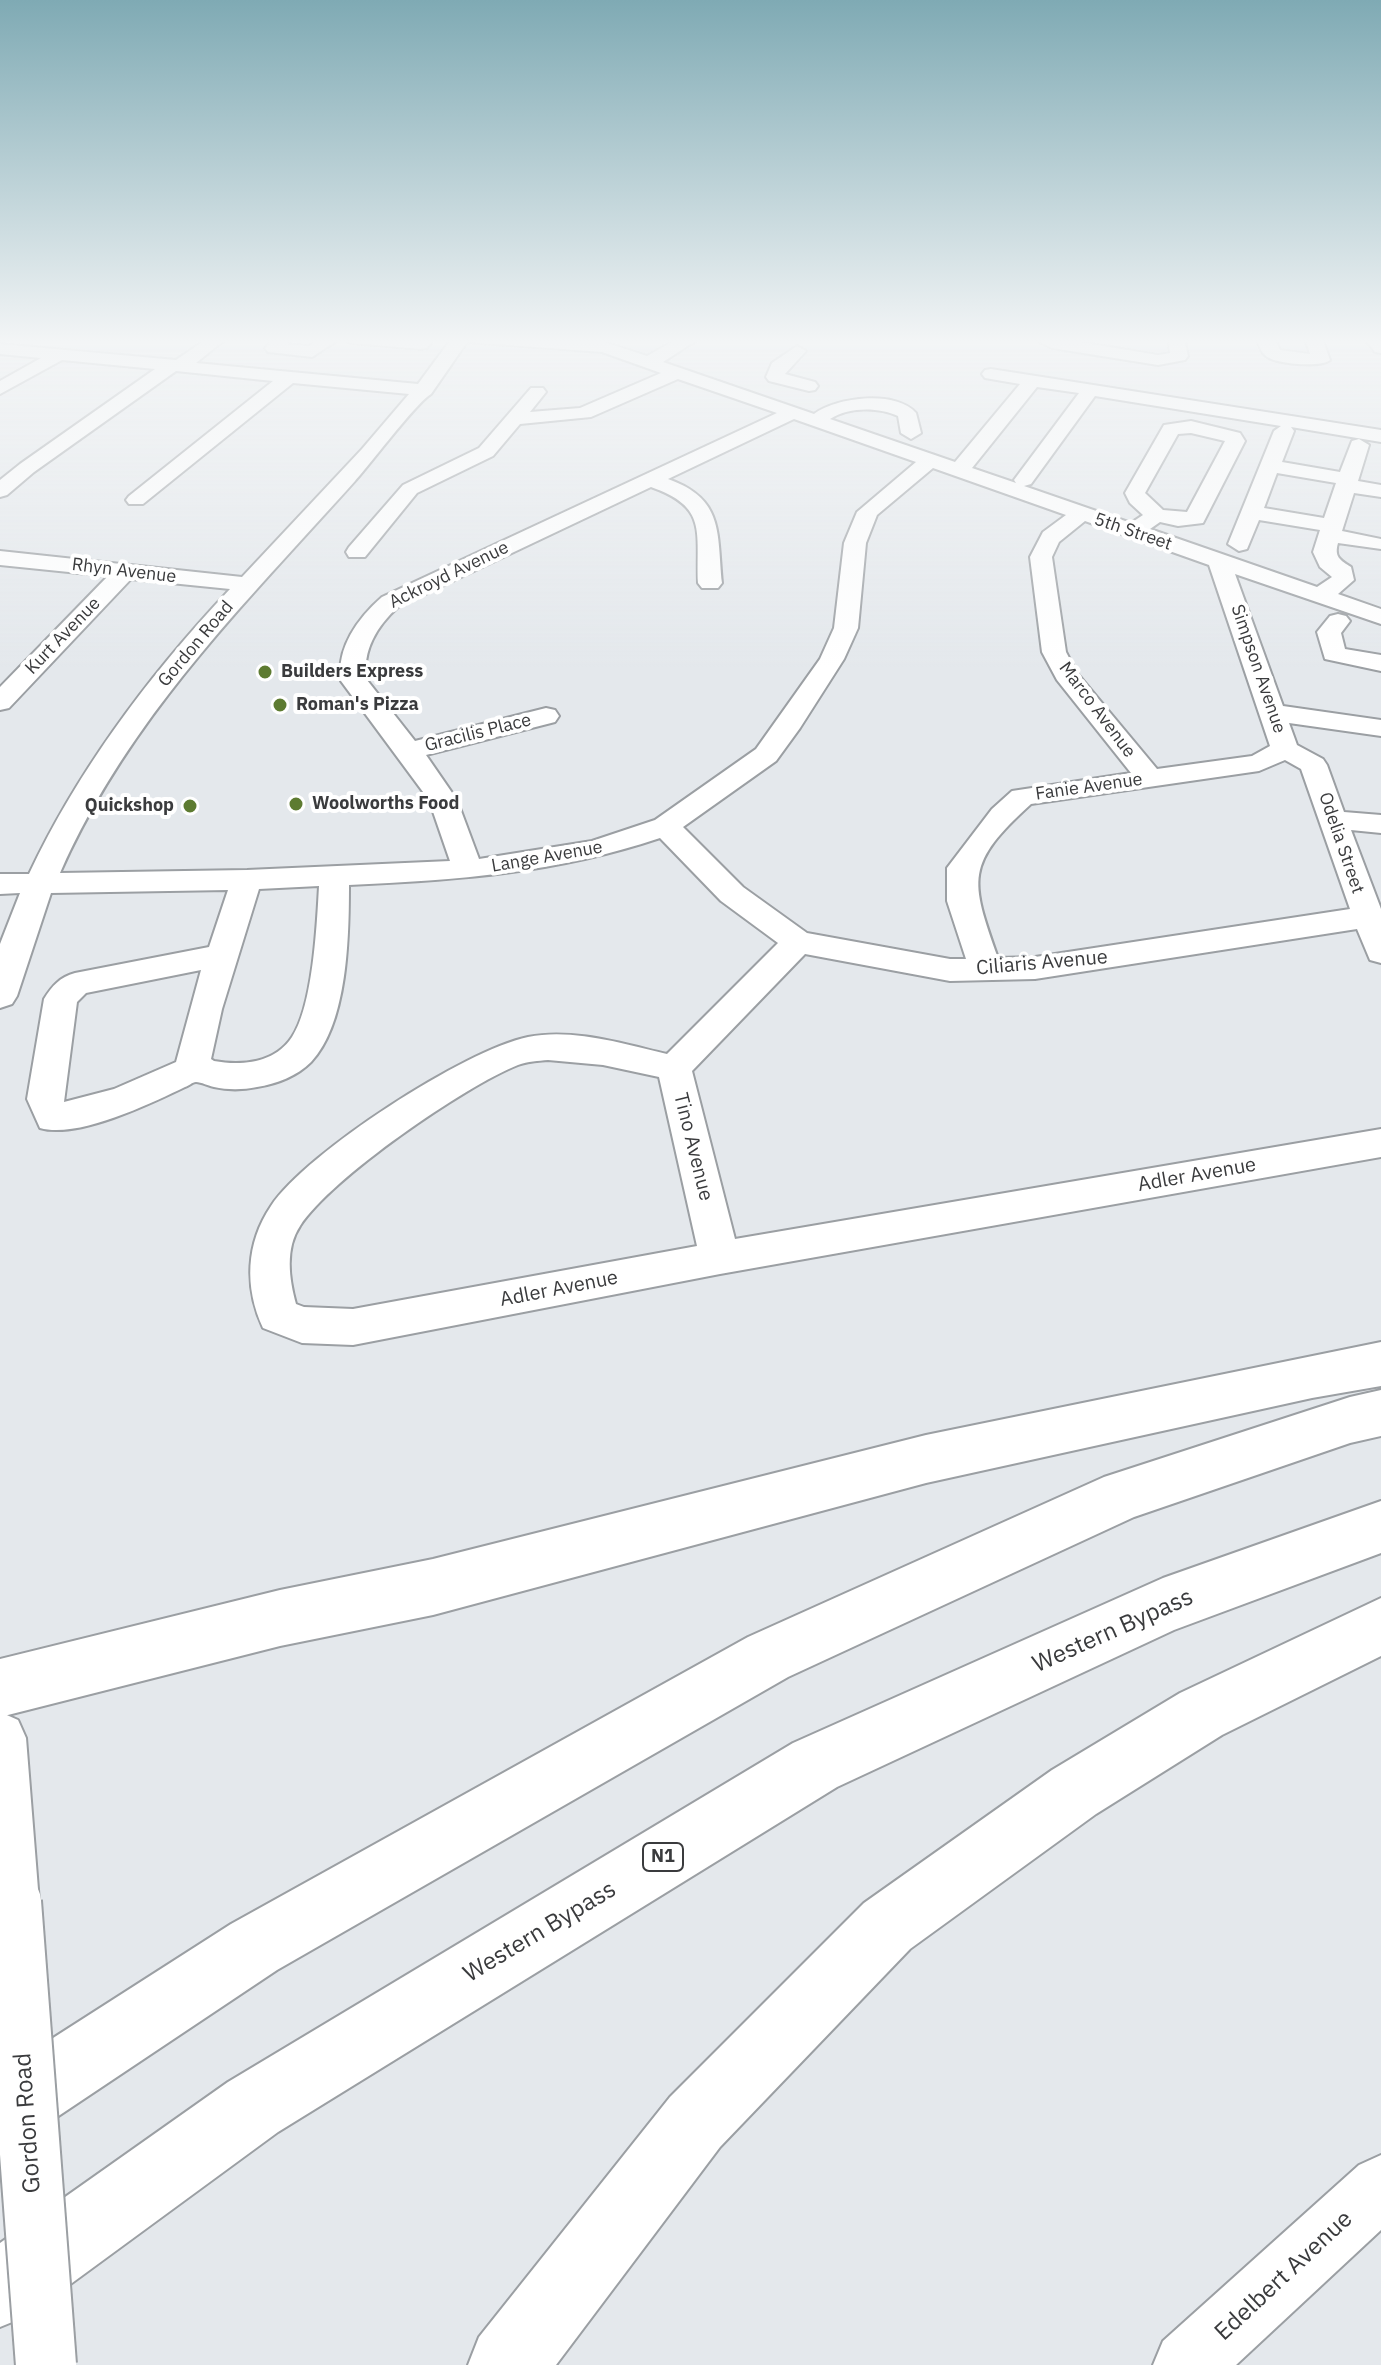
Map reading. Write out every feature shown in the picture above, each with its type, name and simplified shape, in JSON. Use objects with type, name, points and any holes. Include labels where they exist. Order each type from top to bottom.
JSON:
[{"type":"highway","points":[[0,1688],[280,1618],[433,1587],[926,1459],[1381,1364]]},
{"type":"highway","points":[[0,2113],[254,1947],[768,1657],[1123,1495],[1350,1420],[1381,1413]]},
{"type":"highway","name":"Western Bypass","points":[[0,2289],[253,2107],[815,1765],[1163,1606],[1381,1527]]},
{"type":"highway","points":[[507,2365],[695,2122],[887,1926],[1074,1792],[1201,1714],[1381,1626]]},
{"type":"street","points":[[0,491],[56,448]]},
{"type":"street","points":[[136,500],[200,448]]},
{"type":"street","name":"Gordon Road","points":[[0,996],[13,890],[127,728],[201,635],[236,583],[355,448]]},
{"type":"street","points":[[357,552],[410,489],[489,448]]},
{"type":"street","name":"Ackroyd Avenue","points":[[468,870],[443,800],[354,681],[354,658],[377,612],[390,602],[719,448]]},
{"type":"street","name":"5th Street","points":[[893,448],[1381,617]]},
{"type":"street","points":[[959,471],[982,448]]},
{"type":"street","points":[[1024,480],[1042,448]]},
{"type":"street","points":[[1160,448],[1135,493],[1137,499],[1156,515],[1178,520],[1195,518],[1231,448]]},
{"type":"street","points":[[1239,544],[1277,448]]},
{"type":"street","name":"Lange Avenue","points":[[13,890],[468,870],[597,849],[665,826],[766,755],[799,711],[832,659],[846,628],[855,543],[868,512],[929,461]]},
{"type":"street","points":[[1270,466],[1355,467],[1381,491]]},
{"type":"street","points":[[1320,596],[1344,577],[1341,569],[1324,556],[1339,521],[1355,467]]},
{"type":"street","points":[[650,480],[686,494],[700,505],[710,583]]},
{"type":"street","points":[[1252,512],[1339,521],[1376,544]]},
{"type":"street","name":"Marco Avenue","points":[[1081,514],[1043,545],[1041,557],[1054,652],[1066,675],[1149,778]]},
{"type":"street","points":[[1134,531],[1156,515]]},
{"type":"street","name":"Rhyn Avenue","points":[[0,558],[236,583]]},
{"type":"street","name":"Simpson Avenue","points":[[1220,563],[1274,713],[1272,756]]},
{"type":"street","name":"Kurt Avenue","points":[[0,702],[126,571]]},
{"type":"street","points":[[1338,621],[1329,632],[1334,654],[1381,663]]},
{"type":"street","points":[[1274,713],[1381,728]]},
{"type":"street","name":"Gracilis Place","points":[[409,751],[546,716]]},
{"type":"street","name":"Fanie Avenue","points":[[986,971],[962,901],[962,868],[1002,815],[1022,797],[1272,756]]},
{"type":"street","name":"Odelia Street","points":[[1272,756],[1313,765],[1336,820],[1366,917],[1381,952]]},
{"type":"street","points":[[1336,820],[1381,824]]},
{"type":"street","name":"Ciliaris Avenue","points":[[665,826],[732,894],[798,942],[950,970],[1035,968],[1366,917]]},
{"type":"street","points":[[247,880],[194,1049],[193,1063],[196,1067],[217,1074],[252,1076],[271,1071],[302,1050],[315,1020],[324,982],[332,931],[334,878]]},
{"type":"street","name":"Tino Avenue","points":[[720,1258],[674,1068],[798,942]]},
{"type":"street","points":[[196,1067],[147,1091],[89,1112],[53,1118],[45,1099],[61,999],[75,984],[87,979],[222,955]]},
{"type":"street","name":"Adler Avenue","points":[[674,1068],[590,1050],[527,1049],[458,1080],[395,1122],[308,1192],[287,1213],[274,1240],[269,1268],[278,1315],[289,1322],[320,1327],[353,1327],[720,1258],[1381,1143]]},
{"type":"street","name":"Gordon Road","points":[[0,1738],[46,2365]]},
{"type":"street","name":"Edelbert Avenue","points":[[1187,2365],[1381,2187]]},
{"type":"place","name":"Builders Express","points":[[265,672]]},
{"type":"place","name":"Roman's Pizza","points":[[280,705]]},
{"type":"place","name":"Woolworths Food","points":[[296,804]]},
{"type":"place","name":"Quickshop","points":[[190,806]]}]
